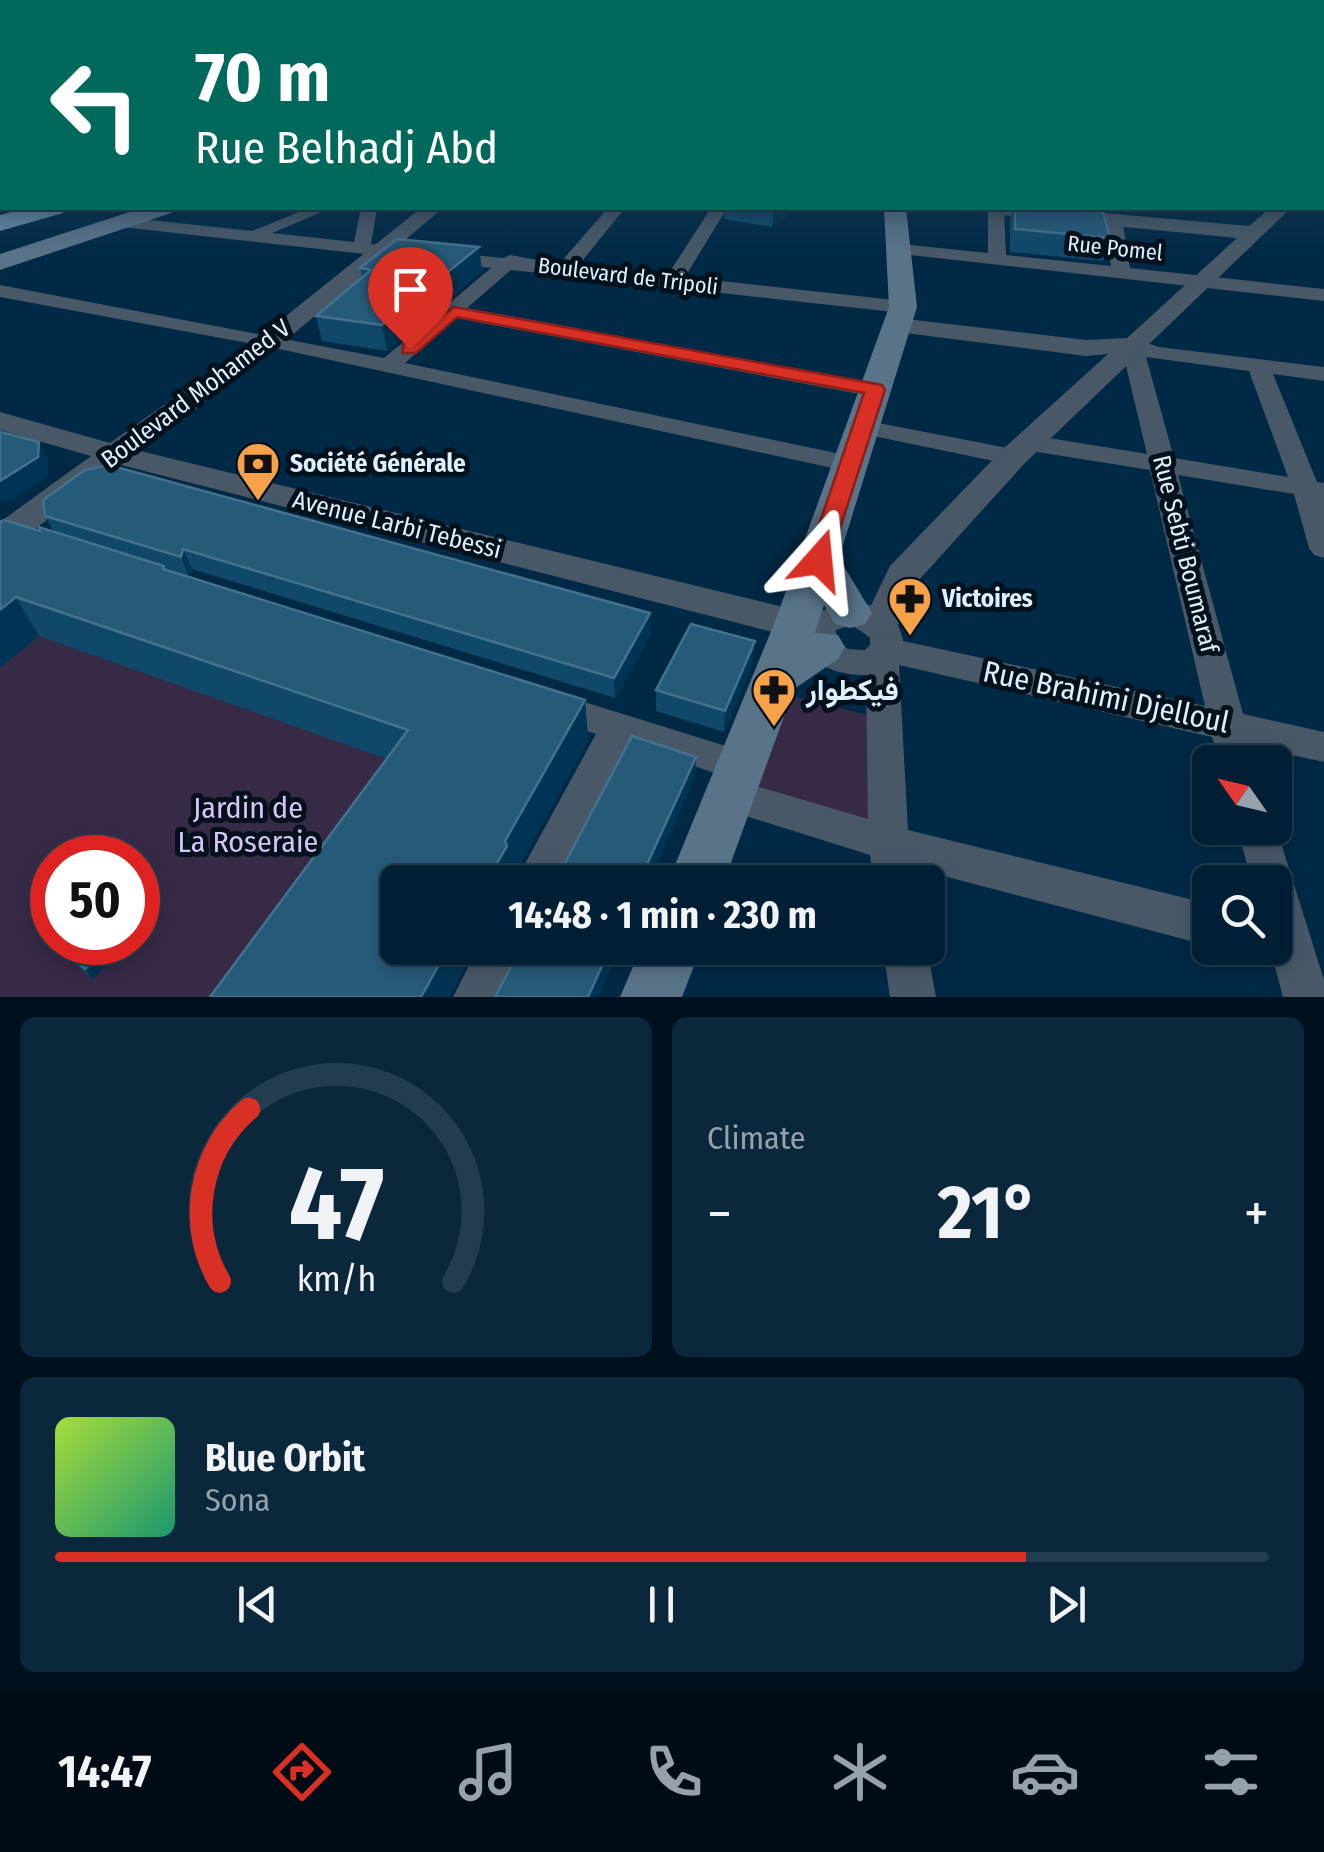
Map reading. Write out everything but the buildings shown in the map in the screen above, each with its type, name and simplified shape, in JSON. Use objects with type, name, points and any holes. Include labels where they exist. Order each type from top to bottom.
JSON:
[{"type":"main road","points":[[0,223],[47,210]]},
{"type":"main road","points":[[0,262],[157,210]]},
{"type":"main road","points":[[703,865],[776,678],[853,636],[819,560],[900,316],[901,249],[895,210]]},
{"type":"main road","points":[[651,997],[663,965]]},
{"type":"street","points":[[255,234],[317,210]]},
{"type":"street","points":[[369,210],[371,246]]},
{"type":"street","name":"Boulevard Mohamed V","points":[[1,535],[270,341],[371,246],[410,229],[431,210]]},
{"type":"street","points":[[566,268],[615,210]]},
{"type":"street","points":[[673,282],[718,210]]},
{"type":"street","points":[[994,210],[997,260]]},
{"type":"street","points":[[1016,210],[1254,233]]},
{"type":"street","points":[[892,863],[853,636],[903,575],[1022,450],[1278,210]]},
{"type":"street","points":[[1113,219],[1122,274]]},
{"type":"street","name":"Boulevard de Tripoli","points":[[122,222],[510,261],[900,316]]},
{"type":"street","name":"Rue Pomel","points":[[901,249],[1324,295]]},
{"type":"street","points":[[388,367],[510,261]]},
{"type":"street","points":[[0,291],[388,367],[1164,466],[1315,490]]},
{"type":"street","points":[[454,312],[863,427]]},
{"type":"street","points":[[900,316],[1073,346],[1132,344],[1156,353],[1324,374]]},
{"type":"street","name":"Rue Sebti Boumaraf","points":[[1132,344],[1232,745]]},
{"type":"street","points":[[1258,366],[1315,490],[1324,548]]},
{"type":"street","name":"Avenue Larbi Tebessi","points":[[0,422],[853,636]]},
{"type":"street","points":[[1,535],[42,545]]},
{"type":"street","name":"Rue Brahimi Djelloul","points":[[853,636],[1324,747]]},
{"type":"street","points":[[526,698],[618,727],[736,780],[892,863],[1192,921]]},
{"type":"street","points":[[545,865],[618,727]]},
{"type":"street","points":[[1292,963],[1306,997]]},
{"type":"street","points":[[476,997],[493,965]]},
{"type":"street","points":[[908,965],[913,997]]},
{"type":"green space","name":"Jardin de La Roseraie","points":[[40,629],[432,766],[270,997],[0,997],[0,664]]},
{"type":"green space","points":[[788,695],[871,716],[869,821],[754,791]]},
{"type":"place","name":"Société Générale","points":[[258,502]]},
{"type":"place","name":"Victoires","points":[[910,637]]},
{"type":"place","name":"فيكطوار","points":[[774,728]]},
{"type":"route","points":[[410,349],[454,312],[875,390],[819,560]]}]
